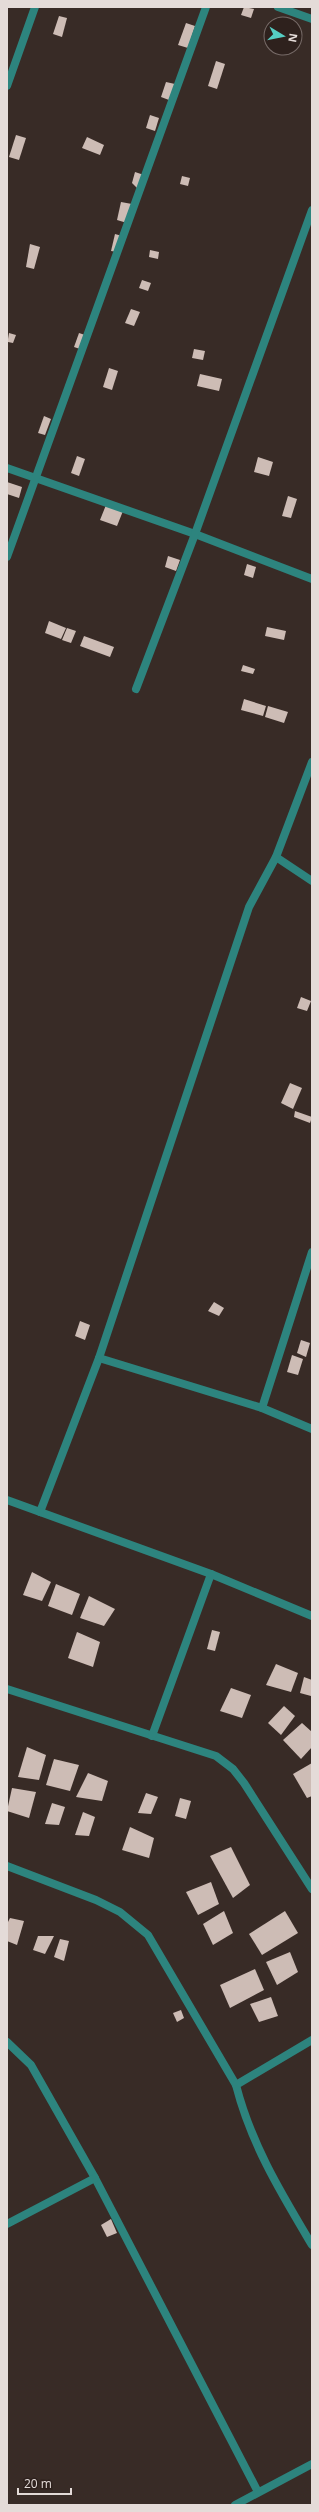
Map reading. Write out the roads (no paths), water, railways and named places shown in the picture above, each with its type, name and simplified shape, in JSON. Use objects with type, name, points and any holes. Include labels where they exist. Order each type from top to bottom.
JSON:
[{"type":"street","points":[[7,86],[35,7]]},
{"type":"street","points":[[7,557],[206,7]]},
{"type":"street","points":[[278,7],[312,19]]},
{"type":"street","points":[[136,689],[195,534],[312,210]]},
{"type":"street","points":[[7,468],[195,534],[312,579]]},
{"type":"street","points":[[40,1512],[99,1358],[248,907],[276,857],[312,762]]},
{"type":"street","points":[[276,857],[312,881]]},
{"type":"street","points":[[262,1408],[312,1252]]},
{"type":"street","points":[[99,1358],[262,1408],[312,1428]]},
{"type":"street","points":[[7,1500],[211,1574],[312,1616]]},
{"type":"street","points":[[152,1736],[211,1574]]},
{"type":"street","points":[[7,1689],[216,1756],[233,1769],[312,1889]]},
{"type":"street","points":[[7,1866],[96,1900],[120,1912],[148,1935],[236,2085],[244,2118],[268,2170],[312,2245]]},
{"type":"street","points":[[236,2085],[312,2040]]},
{"type":"street","points":[[7,2042],[31,2065],[95,2178],[258,2492]]},
{"type":"street","points":[[7,2224],[95,2178]]},
{"type":"street","points":[[235,2505],[312,2464]]}]
